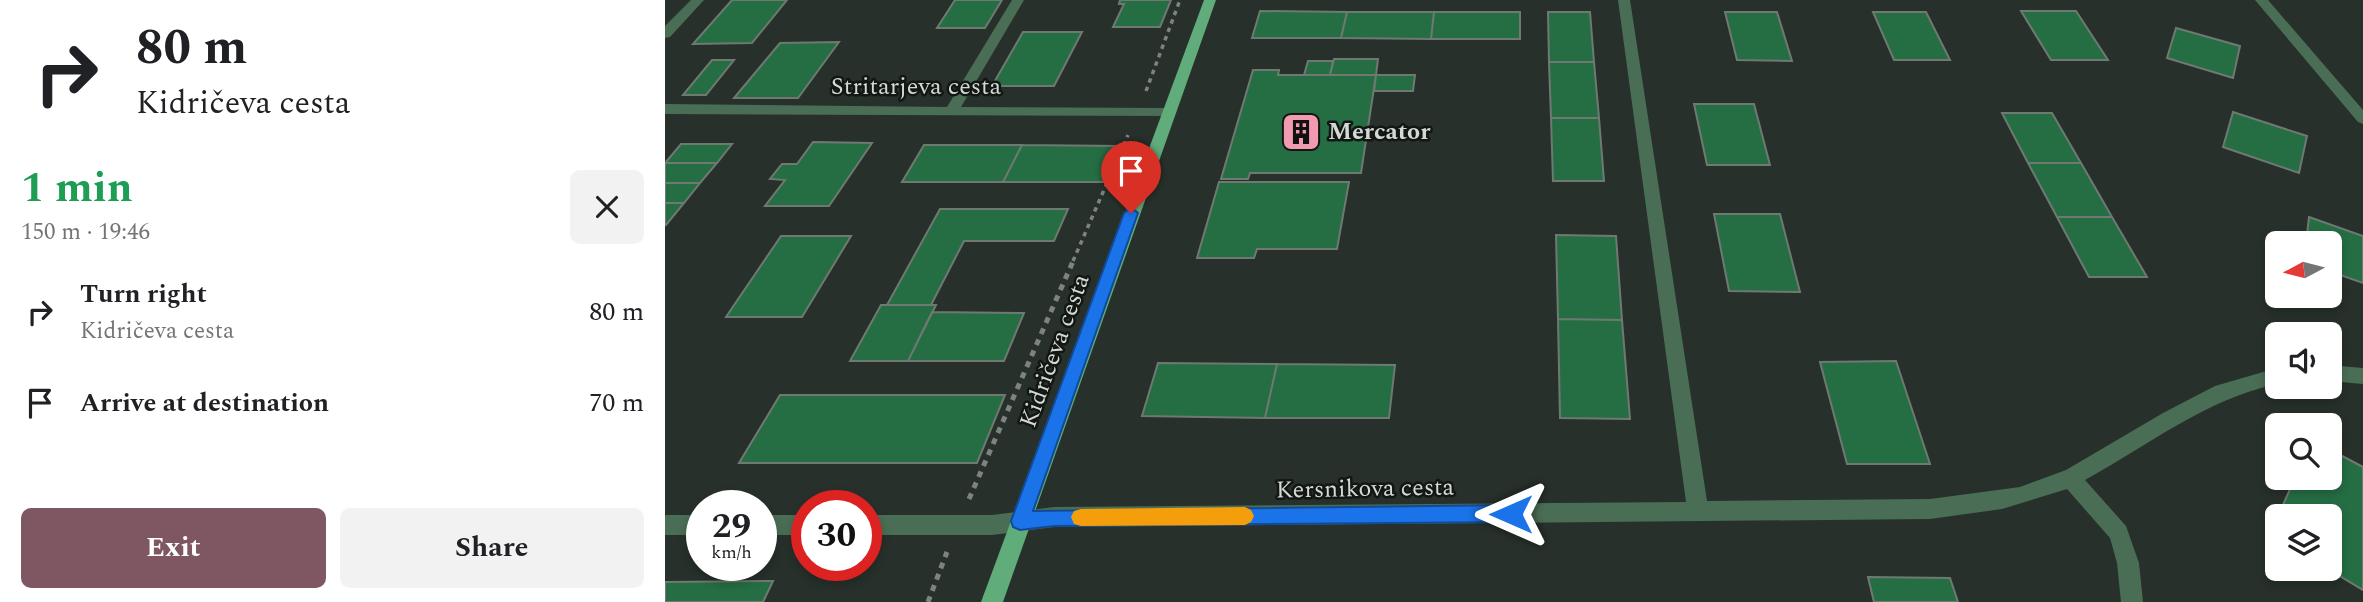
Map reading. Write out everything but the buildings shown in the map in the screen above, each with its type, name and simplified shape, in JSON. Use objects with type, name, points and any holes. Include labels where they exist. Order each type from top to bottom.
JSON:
[{"type":"main road","name":"Kidričeva cesta","points":[[992,602],[1210,0]]},
{"type":"street","points":[[665,34],[698,0]]},
{"type":"street","points":[[952,110],[1018,0]]},
{"type":"street","points":[[1624,0],[1697,512]]},
{"type":"street","points":[[2261,0],[2363,119]]},
{"type":"street","name":"Stritarjeva cesta","points":[[665,109],[1167,113]]},
{"type":"street","points":[[2342,374],[2363,376]]},
{"type":"street","name":"Kersnikova cesta","points":[[882,525],[992,525],[1054,517],[1930,509],[2006,501],[2070,478],[2214,394],[2265,378]]},
{"type":"street","points":[[2070,478],[2119,533],[2128,563],[2132,602]]},
{"type":"street","points":[[665,526],[686,525]]},
{"type":"path","points":[[928,602],[957,525],[1138,113],[1180,0]]},
{"type":"slow traffic","points":[[1081,517],[1245,516]]},
{"type":"place","name":"Mercator","points":[[1301,132]]},
{"type":"route","points":[[1131,213],[1020,521],[1054,517],[1511,514]]}]
